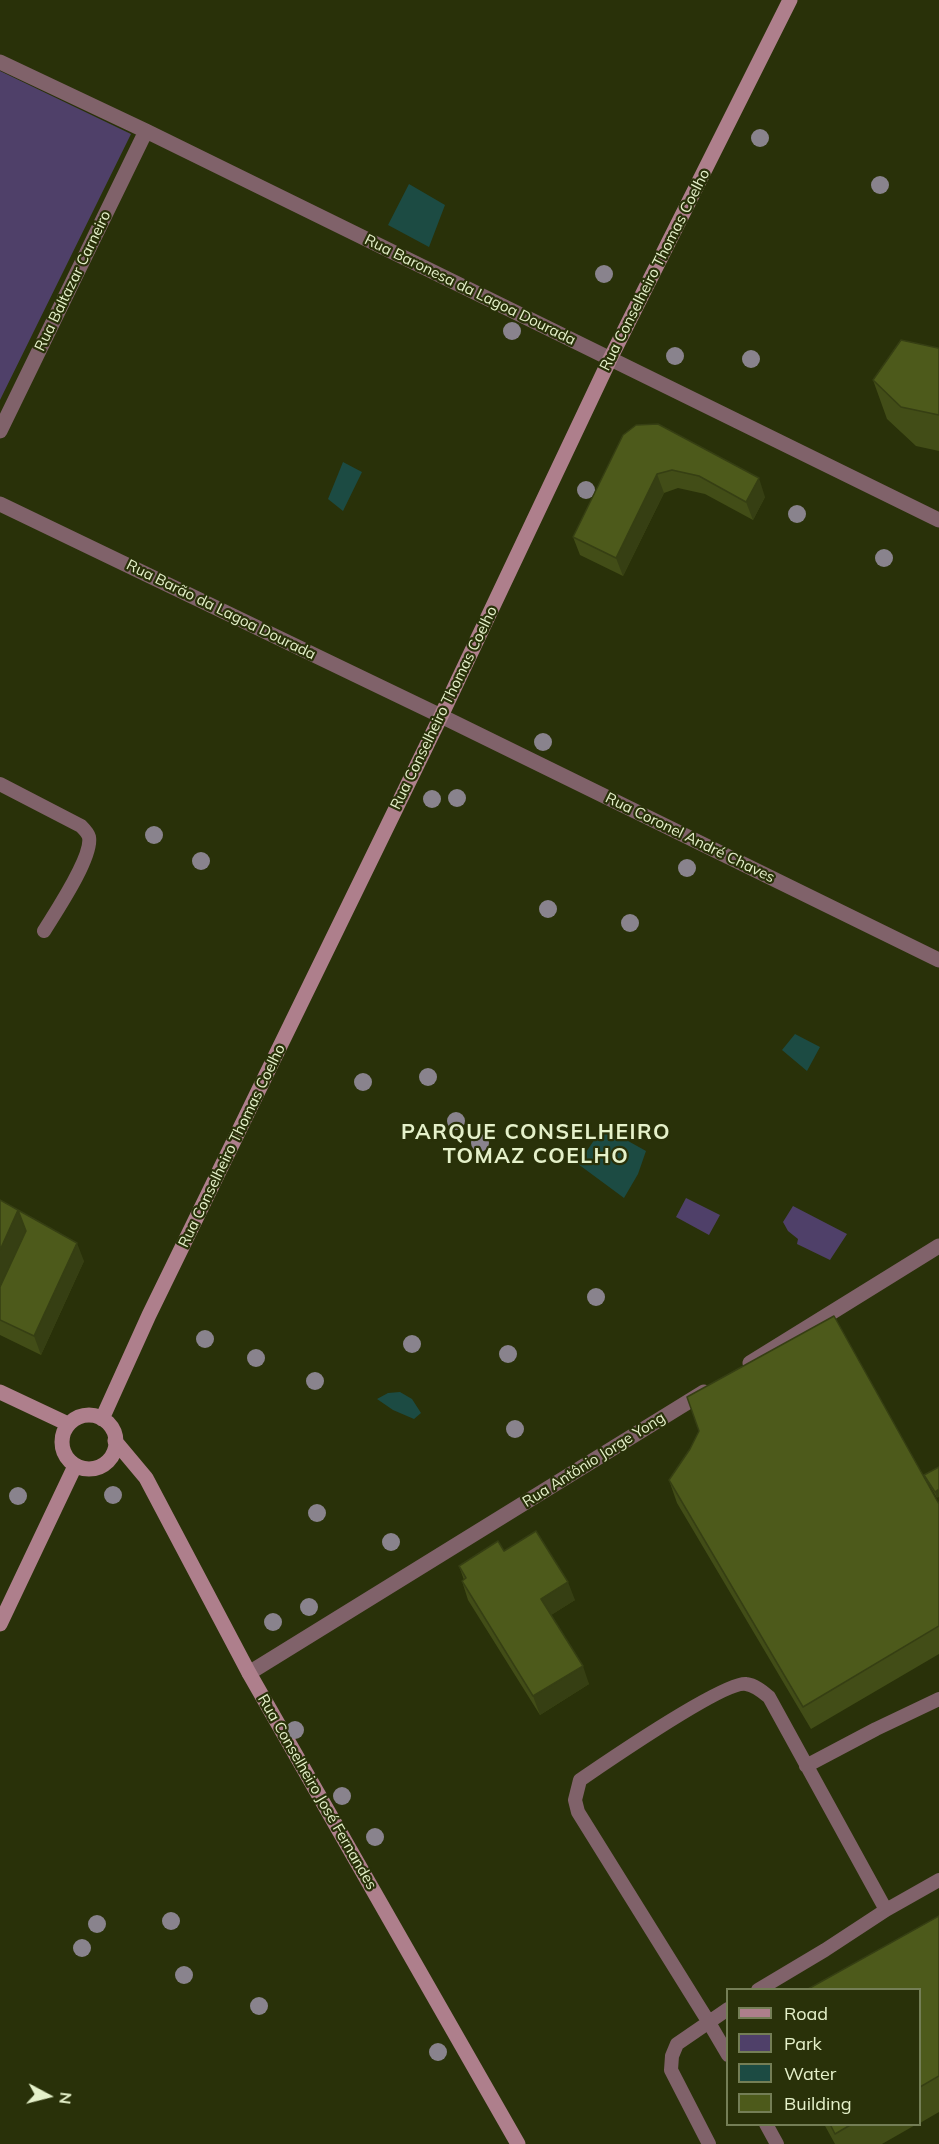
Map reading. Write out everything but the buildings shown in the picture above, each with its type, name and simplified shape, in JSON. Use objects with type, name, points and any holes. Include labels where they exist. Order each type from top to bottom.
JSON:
[{"type":"main road","name":"Rua Conselheiro Thomas Coelho","points":[[102,1419],[154,1304],[441,716],[610,359],[790,0]]},
{"type":"main road","points":[[0,1392],[68,1424]]},
{"type":"main road","points":[[84,1414],[94,1414],[102,1419],[111,1423],[115,1432],[116,1451],[111,1460],[94,1469],[75,1466],[68,1460],[61,1442],[63,1432],[75,1417],[84,1414]]},
{"type":"main road","name":"Rua Conselheiro José Fernandes","points":[[115,1441],[146,1478],[249,1673],[518,2144]]},
{"type":"main road","points":[[0,1624],[75,1466]]},
{"type":"street","name":"Rua Baronesa da Lagoa Dourada","points":[[0,62],[146,131],[939,520]]},
{"type":"street","name":"Rua Baltazar Carneiro","points":[[0,431],[146,131]]},
{"type":"street","name":"Rua Barão da Lagoa Dourada","points":[[0,504],[441,716]]},
{"type":"street","name":"Rua Coronel André Chaves","points":[[441,716],[939,960]]},
{"type":"street","points":[[736,1372],[939,1246]]},
{"type":"street","name":"Rua Antônio Jorge Yong","points":[[249,1673],[716,1385]]},
{"type":"lane","points":[[0,784],[81,826],[89,836],[89,850],[84,862],[44,931]]},
{"type":"lane","points":[[726,2052],[578,1812],[576,1800],[580,1780],[688,1710],[734,1684],[746,1684],[758,1688],[770,1697],[886,1910]]},
{"type":"lane","points":[[806,1766],[939,1699]]},
{"type":"lane","points":[[760,1988],[939,1880]]},
{"type":"lane","points":[[709,2144],[671,2070],[672,2056],[677,2044],[726,2010]]},
{"type":"lane","points":[[767,2126],[777,2144]]},
{"type":"green space","points":[[0,71],[131,134],[0,400]]},
{"type":"green space","points":[[686,1198],[720,1215],[709,1235],[676,1217]]},
{"type":"green space","points":[[793,1206],[847,1234],[830,1260],[797,1244],[798,1239],[788,1231],[783,1222]]},
{"type":"water","points":[[409,184],[445,205],[429,247],[388,225]]},
{"type":"water","points":[[343,462],[362,472],[343,511],[328,499]]},
{"type":"water","points":[[795,1034],[820,1047],[807,1071],[782,1050]]},
{"type":"water","points":[[603,1127],[646,1151],[638,1174],[624,1198],[578,1164]]},
{"type":"water","points":[[400,1392],[412,1399],[421,1413],[414,1419],[393,1410],[377,1399],[388,1393]]},
{"type":"district","name":"PARQUE CONSELHEIRO TOMAZ COELHO","points":[[536,1145]]}]
